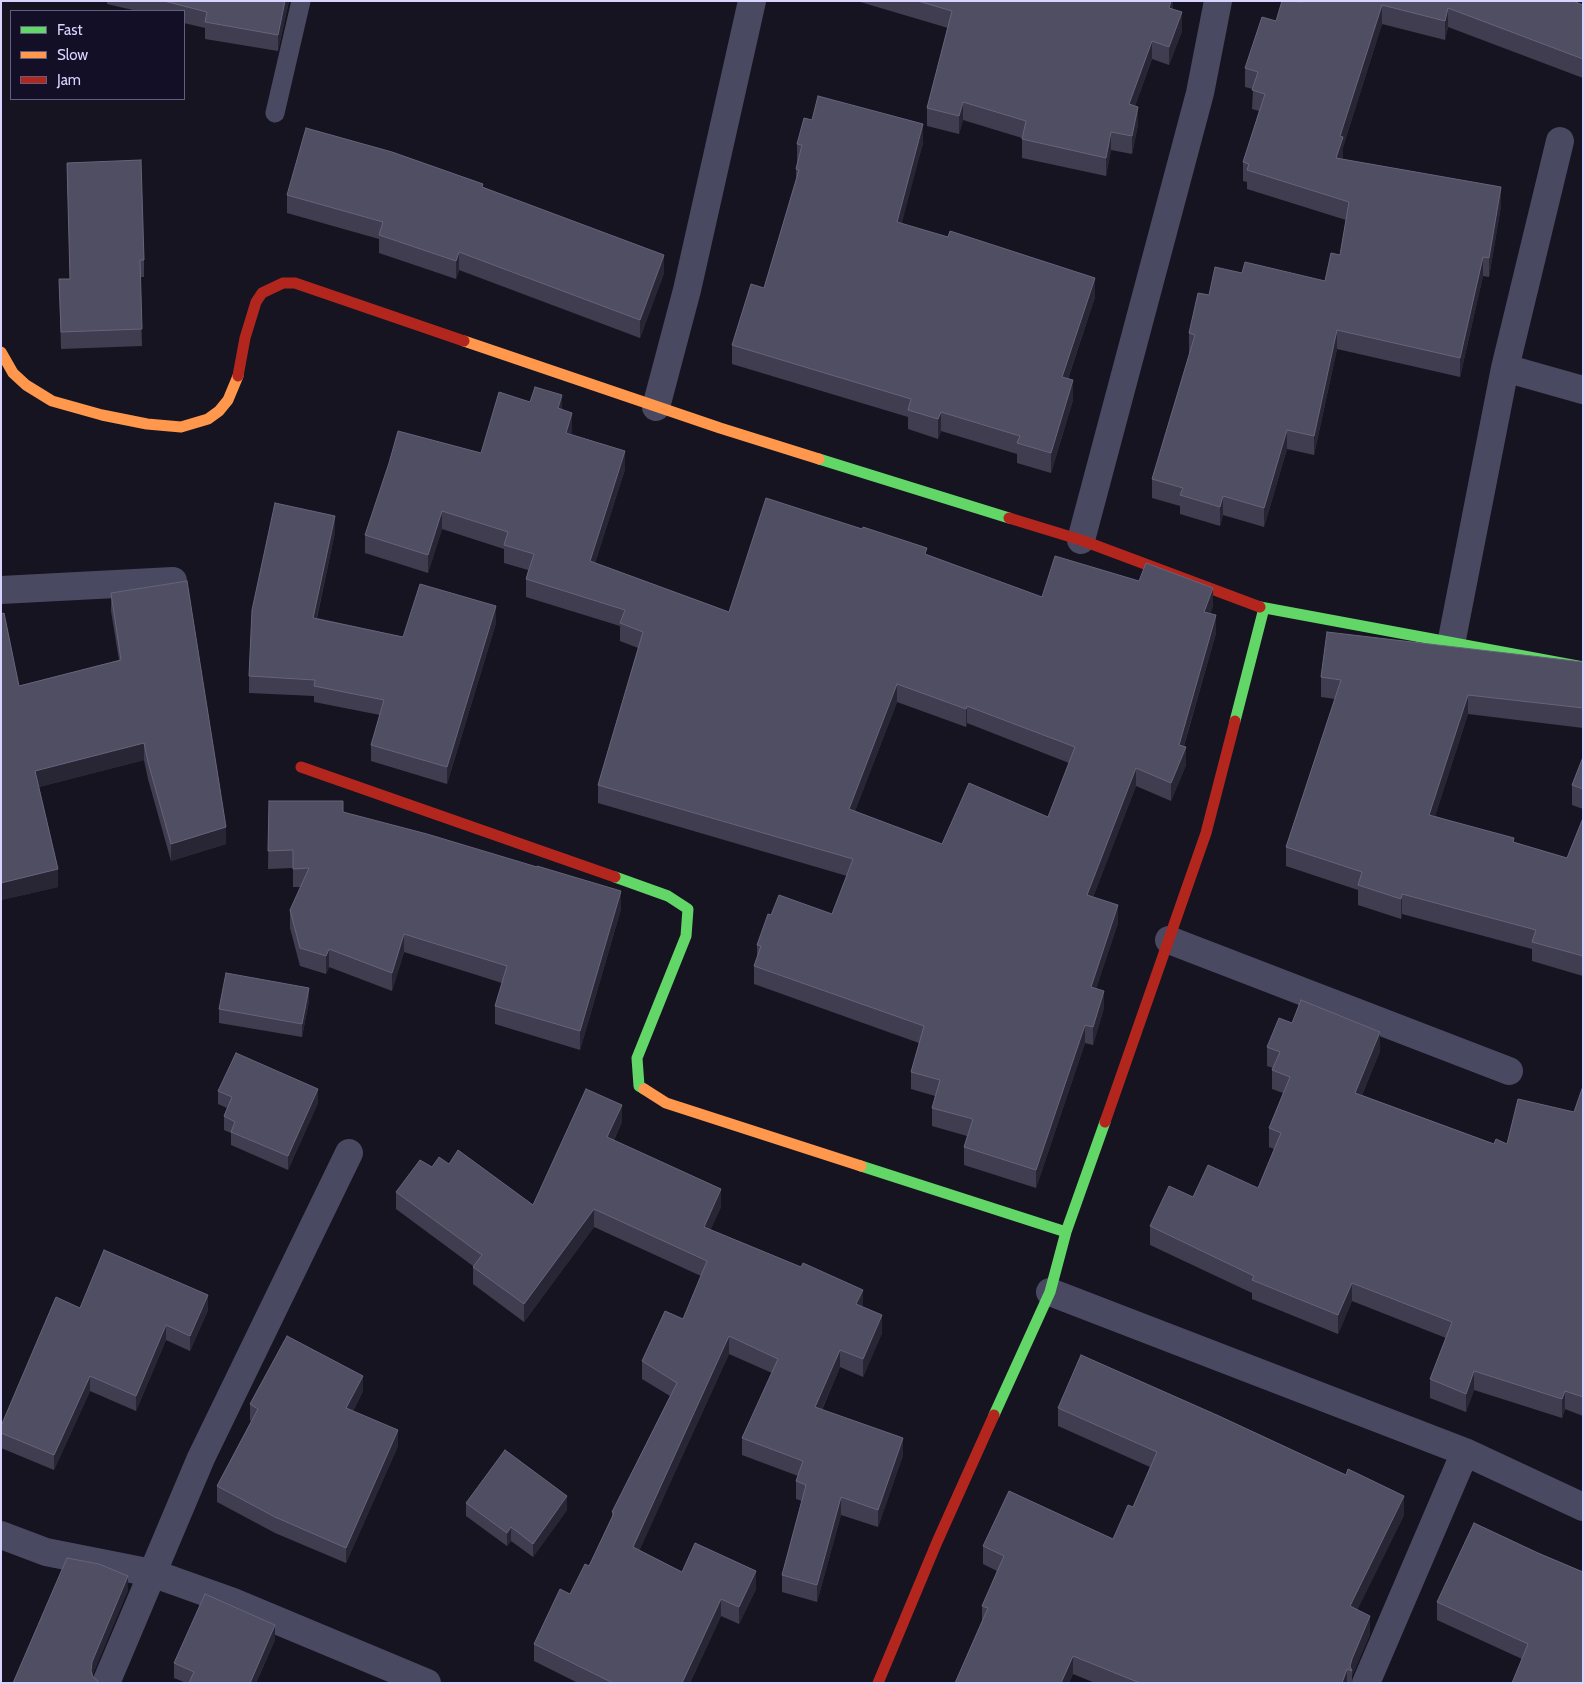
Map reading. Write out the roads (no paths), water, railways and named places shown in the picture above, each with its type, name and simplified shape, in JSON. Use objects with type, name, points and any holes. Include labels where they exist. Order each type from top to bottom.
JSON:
[{"type":"street","points":[[656,407],[687,290],[752,1]]},
{"type":"street","points":[[1081,540],[1200,93],[1218,1]]},
{"type":"street","points":[[1451,644],[1505,368],[1560,141]]},
{"type":"street","points":[[1,352],[13,373],[26,385],[52,401],[94,413],[147,424],[181,427],[195,424],[208,419],[219,411],[228,400],[240,371],[245,338],[256,302],[262,293],[283,283],[295,283],[656,407],[1081,540],[1264,608],[1583,667]]},
{"type":"street","points":[[1505,368],[1583,390]]},
{"type":"street","points":[[1,590],[173,581]]},
{"type":"street","points":[[878,1683],[937,1542],[1050,1292],[1066,1232],[1206,833],[1264,608]]},
{"type":"street","points":[[301,767],[668,896],[688,909],[686,936],[636,1058],[638,1086],[666,1103],[1066,1232]]},
{"type":"street","points":[[1169,940],[1510,1071]]},
{"type":"street","points":[[106,1683],[201,1458],[349,1153]]},
{"type":"street","points":[[1050,1292],[1466,1452],[1583,1507]]},
{"type":"street","points":[[1366,1683],[1466,1452]]},
{"type":"street","points":[[1,1535],[46,1552],[152,1572],[233,1602],[428,1683]]},
{"type":"lane","points":[[276,113],[301,1]]}]
